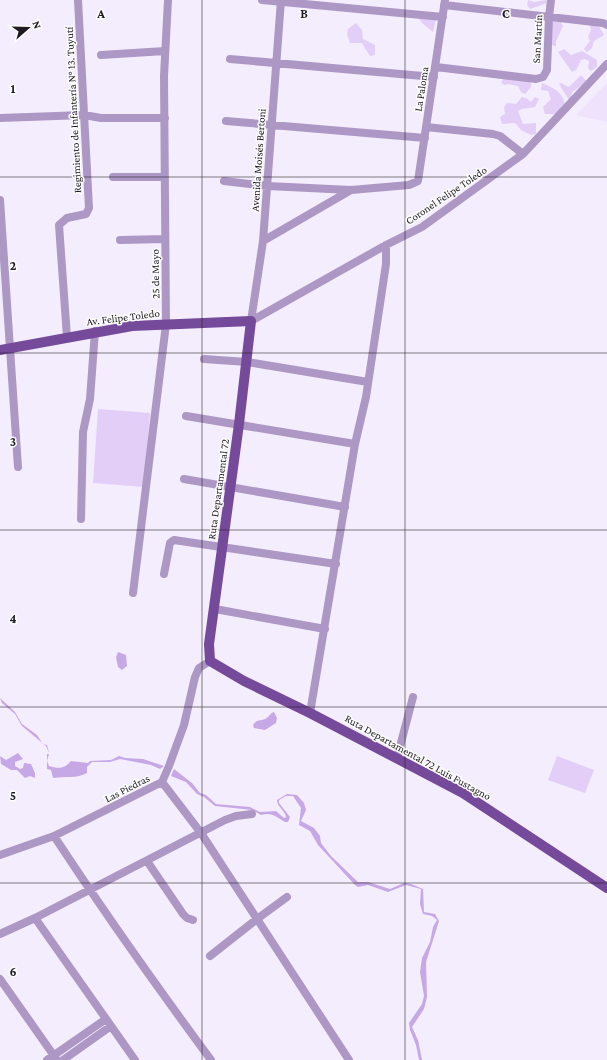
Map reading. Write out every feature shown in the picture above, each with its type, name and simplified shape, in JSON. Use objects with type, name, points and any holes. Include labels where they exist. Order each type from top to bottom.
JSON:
[{"type":"main road","name":"Av. Felipe Toledo","points":[[5,349],[95,331],[132,326],[251,321]]},
{"type":"main road","name":"Ruta Departamental 72","points":[[210,661],[209,644],[223,548],[251,321]]},
{"type":"main road","name":"Ruta Departamental 72 Luis Fustagno","points":[[210,661],[244,681],[310,713],[463,793],[607,888]]},
{"type":"street","name":"Regimiento de Infantería N° 13. Tuyutí","points":[[67,337],[59,225],[66,218],[82,215],[88,211],[89,208],[78,0]]},
{"type":"street","name":"25 de Mayo","points":[[133,593],[166,324],[164,177],[168,0]]},
{"type":"street","points":[[262,0],[443,17]]},
{"type":"street","name":"San Martín","points":[[436,67],[536,79],[543,77],[547,70],[548,17],[551,0]]},
{"type":"street","name":"Avenida Moisés Bertoni","points":[[251,321],[263,241],[281,1]]},
{"type":"street","points":[[445,3],[603,23],[607,25]]},
{"type":"street","name":"La Paloma","points":[[351,190],[410,185],[418,182],[445,3]]},
{"type":"street","points":[[101,55],[166,52]]},
{"type":"street","points":[[230,59],[434,77]]},
{"type":"street","name":"Coronel Felipe Toledo","points":[[251,321],[386,245],[422,227],[523,154],[607,64]]},
{"type":"street","points":[[0,118],[84,115],[101,118],[165,118]]},
{"type":"street","points":[[226,121],[425,138]]},
{"type":"street","points":[[426,127],[493,134],[500,136],[523,154]]},
{"type":"street","points":[[113,177],[164,177]]},
{"type":"street","points":[[224,181],[267,186],[351,190]]},
{"type":"street","points":[[263,241],[351,190]]},
{"type":"street","points":[[0,200],[5,349],[18,467]]},
{"type":"street","points":[[120,240],[165,239]]},
{"type":"street","points":[[310,713],[355,444],[368,382],[386,264],[386,245]]},
{"type":"street","points":[[81,519],[83,432],[90,400],[95,331]]},
{"type":"street","points":[[204,359],[247,362],[368,382]]},
{"type":"street","points":[[186,416],[355,444]]},
{"type":"street","points":[[184,479],[345,506]]},
{"type":"street","points":[[164,574],[172,541],[336,564]]},
{"type":"street","points":[[215,609],[325,629]]},
{"type":"street","name":"Las Piedras","points":[[0,855],[54,836],[164,779],[184,725],[195,677],[199,668],[210,661]]},
{"type":"street","points":[[397,758],[413,697]]},
{"type":"street","points":[[164,779],[201,833],[349,1060]]},
{"type":"street","points":[[0,934],[35,918],[225,820],[236,816],[252,814]]},
{"type":"street","points":[[54,836],[90,890],[211,1060]]},
{"type":"street","points":[[147,861],[183,914],[187,918],[193,920]]},
{"type":"street","points":[[210,956],[287,897]]},
{"type":"street","points":[[35,918],[135,1060]]},
{"type":"street","points":[[0,979],[52,1058],[106,1019]]},
{"type":"street","points":[[63,1060],[112,1026]]},
{"type":"shaded area","points":[[528,0],[534,2],[546,0],[547,3],[530,9],[527,5]]},
{"type":"shaded area","points":[[436,18],[433,32],[419,19]]},
{"type":"shaded area","points":[[559,20],[563,26],[556,41],[556,46],[554,46],[552,45],[548,29],[554,21]]},
{"type":"shaded area","points":[[356,23],[362,30],[363,39],[375,45],[375,55],[370,56],[362,43],[350,43],[347,34],[348,29]]},
{"type":"shaded area","points":[[589,23],[598,25],[604,35],[594,41],[592,48],[587,52],[584,49],[590,41],[588,36],[591,30]]},
{"type":"shaded area","points":[[564,49],[571,55],[582,51],[597,60],[597,67],[591,71],[588,68],[589,61],[585,59],[581,60],[576,70],[572,72],[558,52]]},
{"type":"shaded area","points":[[581,75],[587,82],[572,92],[571,99],[569,100],[559,84],[561,83],[569,87]]},
{"type":"shaded area","points":[[503,79],[531,79],[531,87],[525,94],[521,92],[518,86],[508,84],[505,85],[501,83]]},
{"type":"shaded area","points":[[542,83],[556,90],[564,100],[565,104],[556,114],[545,114],[543,107],[551,99],[548,91],[541,90]]},
{"type":"shaded area","points":[[607,83],[607,122],[576,115]]},
{"type":"shaded area","points":[[522,97],[531,102],[535,97],[539,99],[535,107],[518,111],[523,124],[536,123],[536,134],[531,135],[521,130],[515,123],[502,124],[500,117],[505,114],[504,107],[507,103],[516,104]]},
{"type":"shaded area","points":[[98,409],[150,413],[144,487],[93,483]]},
{"type":"shaded area","points":[[118,652],[126,655],[127,666],[122,670],[118,667],[116,657]]},
{"type":"shaded area","points":[[0,698],[15,712],[22,724],[37,735],[42,743],[22,726],[15,714],[2,703]]},
{"type":"shaded area","points":[[274,712],[277,718],[276,723],[265,730],[254,728],[253,725],[256,722],[265,719]]},
{"type":"shaded area","points":[[18,753],[23,759],[15,762],[15,766],[20,769],[23,768],[24,763],[31,764],[35,773],[35,778],[30,776],[25,778],[17,770],[11,770],[1,764],[0,756],[6,760]]},
{"type":"shaded area","points":[[119,756],[125,758],[143,759],[164,766],[160,769],[151,765],[120,759],[110,762],[92,762],[87,767],[87,773],[83,775],[53,778],[51,770],[47,769],[47,761],[49,766],[59,768],[66,766],[71,761],[88,763],[90,761],[111,760]]},
{"type":"shaded area","points":[[557,756],[594,770],[585,793],[548,780]]},
{"type":"shaded area","points":[[174,769],[192,783],[200,793],[206,795],[216,804],[250,807],[260,812],[276,811],[284,818],[286,817],[278,805],[277,800],[287,794],[297,795],[304,803],[306,810],[301,821],[314,828],[320,836],[321,843],[331,856],[358,882],[368,882],[390,889],[404,883],[423,889],[424,912],[435,914],[439,921],[426,962],[427,997],[424,1009],[412,1027],[418,1040],[422,1060],[419,1060],[409,1023],[422,1004],[424,996],[420,972],[422,958],[430,942],[433,927],[437,920],[432,916],[423,914],[420,904],[421,889],[406,885],[388,892],[368,885],[358,887],[355,885],[318,845],[310,831],[299,825],[301,808],[293,796],[286,796],[279,800],[279,803],[290,817],[288,822],[285,822],[274,816],[268,814],[261,815],[252,810],[215,806],[204,797],[197,794],[186,782],[171,776]]}]
